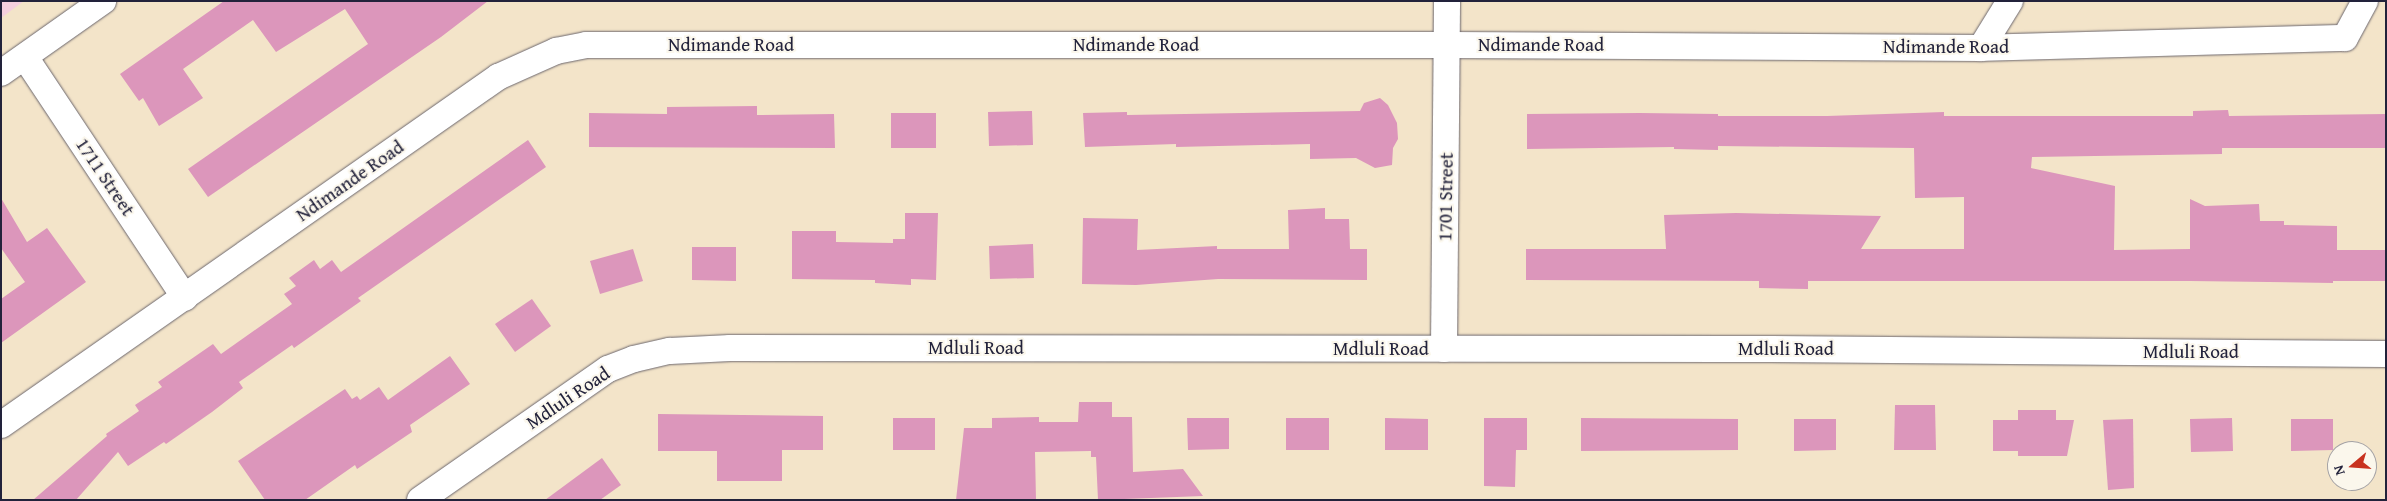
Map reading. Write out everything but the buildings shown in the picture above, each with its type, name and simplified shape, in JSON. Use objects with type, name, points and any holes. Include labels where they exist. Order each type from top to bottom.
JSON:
[{"type":"street","points":[[1,74],[103,1]]},
{"type":"street","name":"1701 Street","points":[[1444,349],[1448,45],[1446,1]]},
{"type":"street","points":[[1981,48],[2010,1]]},
{"type":"street","name":"Ndimande Road","points":[[1,425],[185,298],[498,77],[556,50],[586,45],[1448,45],[1981,48],[2345,38],[2365,1]]},
{"type":"street","name":"1711 Street","points":[[25,57],[185,298]]},
{"type":"street","name":"Mdluli Road","points":[[420,500],[608,369],[634,359],[670,351],[730,348],[1444,349],[2386,354]]},
{"type":"shaded area","points":[[1,1],[24,1],[1,18]]}]
